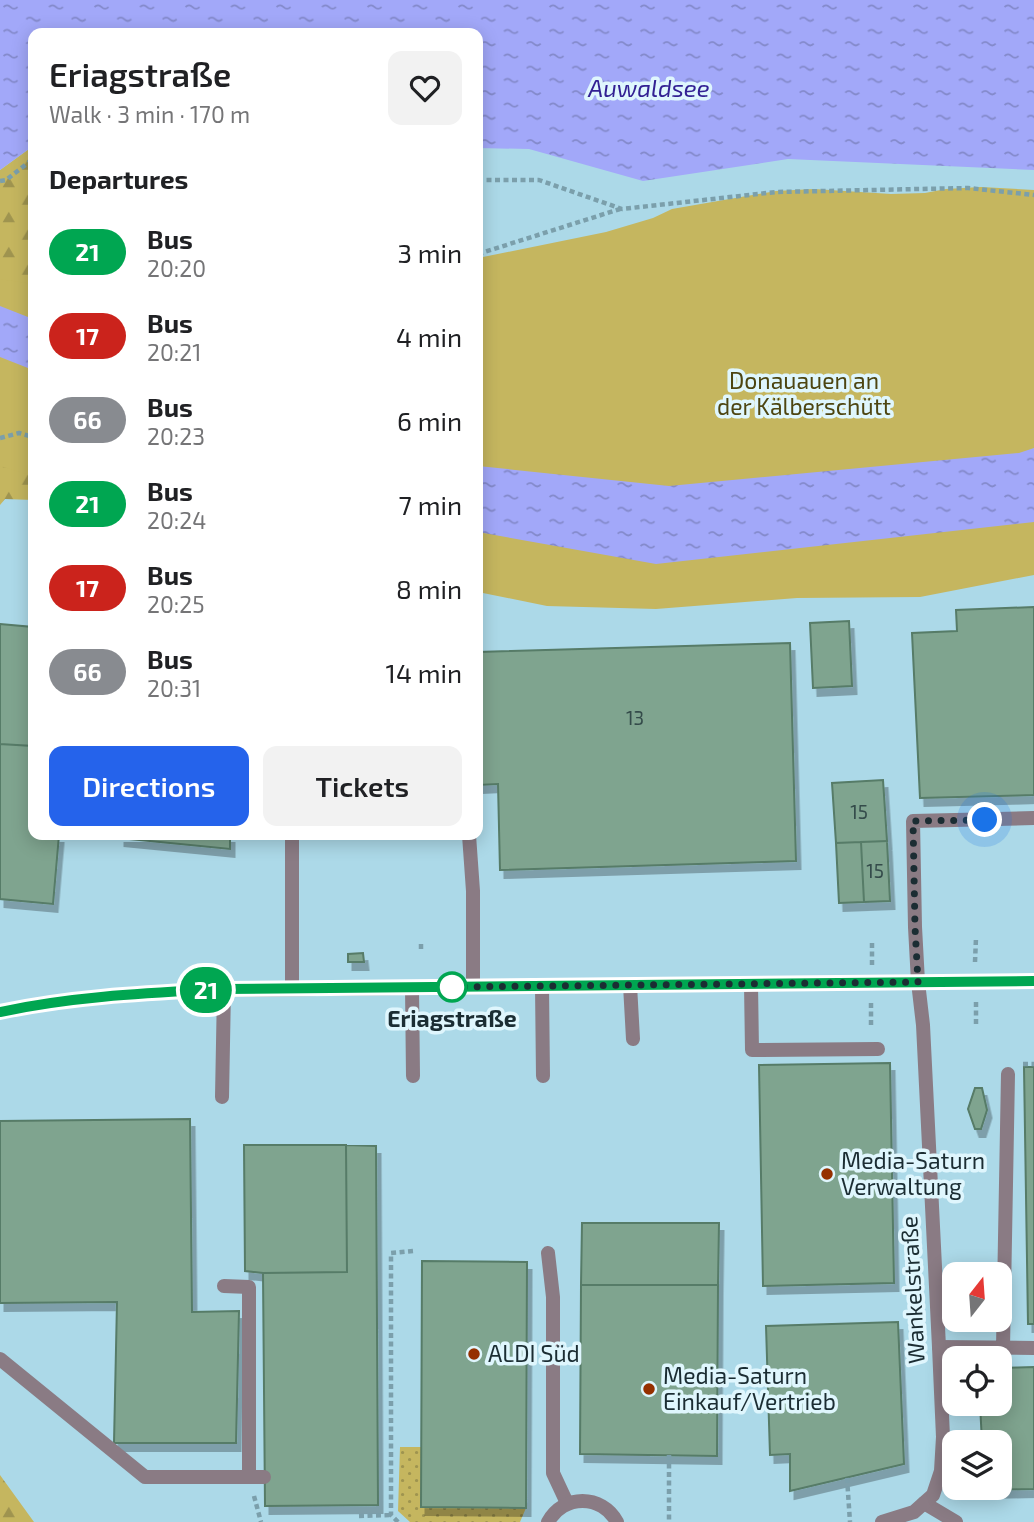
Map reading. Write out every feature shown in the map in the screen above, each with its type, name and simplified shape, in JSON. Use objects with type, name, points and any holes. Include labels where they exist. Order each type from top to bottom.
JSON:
[{"type":"street","name":"Wankelstraße","points":[[882,1522],[906,1518],[933,1495],[941,1471],[943,1437],[923,1025],[915,927],[913,821],[1034,818]]},
{"type":"street","points":[[292,840],[292,988]]},
{"type":"street","points":[[469,840],[473,891],[473,987]]},
{"type":"street","points":[[0,1012],[74,999],[224,989],[1034,981]]},
{"type":"street","points":[[751,984],[752,1050],[878,1049]]},
{"type":"street","points":[[630,985],[633,1039]]},
{"type":"street","points":[[542,986],[543,1076]]},
{"type":"street","points":[[412,987],[413,1076]]},
{"type":"street","points":[[222,1097],[224,989]]},
{"type":"street","points":[[1003,1346],[1008,1074]]},
{"type":"street","points":[[548,1253],[553,1297],[553,1473],[567,1503]]},
{"type":"street","points":[[224,1286],[249,1287],[249,1477]]},
{"type":"street","points":[[1012,1348],[1034,1348]]},
{"type":"street","points":[[0,1359],[145,1477],[264,1477]]},
{"type":"street","points":[[548,1522],[557,1509],[579,1500],[604,1506],[617,1522]]},
{"type":"street","points":[[924,1503],[956,1522]]},
{"type":"path","points":[[0,181],[6,180],[28,163]]},
{"type":"path","points":[[483,180],[539,180],[622,209]]},
{"type":"path","points":[[483,252],[622,209],[776,192],[968,188],[1034,195]]},
{"type":"path","points":[[0,438],[19,433],[28,436]]},
{"type":"path","points":[[398,1522],[391,1515],[391,1253],[413,1251]]},
{"type":"path","points":[[669,1455],[669,1522]]},
{"type":"path","points":[[847,1478],[849,1522]]},
{"type":"path","points":[[359,1516],[391,1515]]},
{"type":"green space","points":[[28,150],[28,317],[0,306],[0,170]]},
{"type":"green space","name":"Donauauen an der Kälberschütt","points":[[981,187],[1034,190],[1034,575],[920,597],[797,598],[656,609],[547,606],[483,593],[483,257],[606,232],[653,218],[672,209],[776,191],[814,189],[891,194]]},
{"type":"green space","points":[[0,279],[28,283],[28,474],[0,466]]},
{"type":"green space","points":[[0,357],[28,368],[28,500],[5,499],[0,505]]},
{"type":"green space","points":[[400,1447],[421,1447],[421,1507],[526,1508],[520,1522],[410,1522],[398,1511]]},
{"type":"green space","points":[[0,1475],[34,1522],[0,1522]]},
{"type":"water","name":"Auwaldsee","points":[[0,0],[1034,0],[1034,170],[788,159],[643,181],[529,149],[483,148],[483,28],[28,28],[28,150],[0,170]]},
{"type":"water","points":[[0,306],[28,317],[28,368],[0,357]]},
{"type":"water","points":[[1034,448],[1034,522],[656,564],[483,533],[483,467],[669,486],[1019,453]]},
{"type":"building","points":[[1034,607],[1034,795],[920,798],[912,633],[957,631],[956,610]]},
{"type":"building","points":[[849,621],[852,686],[813,688],[810,623]]},
{"type":"building","points":[[0,624],[28,627],[28,746],[0,744]]},
{"type":"building","points":[[790,643],[796,861],[500,870],[498,784],[483,785],[483,652]]},
{"type":"building","points":[[0,744],[28,746],[28,840],[59,840],[53,904],[0,899]]},
{"type":"building","points":[[883,780],[887,841],[836,843],[832,783]]},
{"type":"building","points":[[140,840],[230,840],[230,849]]},
{"type":"building","points":[[887,841],[890,901],[864,902],[861,842]]},
{"type":"building","points":[[861,842],[864,902],[839,903],[836,843]]},
{"type":"building","points":[[363,953],[364,962],[348,962],[348,954]]},
{"type":"building","name":"Media-Saturn Verwaltung","points":[[890,1063],[894,1283],[763,1286],[759,1065]]},
{"type":"building","points":[[1024,1067],[1034,1067],[1034,1324],[1028,1324]]},
{"type":"building","points":[[975,1088],[982,1088],[987,1110],[981,1129],[975,1129],[968,1109]]},
{"type":"building","points":[[190,1119],[192,1312],[239,1311],[236,1443],[114,1443],[117,1302],[0,1303],[0,1121]]},
{"type":"building","points":[[244,1145],[346,1145],[347,1272],[245,1271]]},
{"type":"building","points":[[346,1145],[376,1146],[378,1505],[265,1506],[263,1273],[347,1272]]},
{"type":"building","points":[[582,1223],[719,1223],[718,1285],[581,1285]]},
{"type":"building","name":"ALDI Süd","points":[[422,1261],[527,1262],[526,1508],[421,1507]]},
{"type":"building","name":"Media-Saturn Einkauf/Vertrieb","points":[[581,1285],[718,1285],[717,1456],[580,1454]]},
{"type":"building","points":[[898,1322],[904,1464],[790,1491],[790,1454],[770,1455],[766,1326]]},
{"type":"building","points":[[1034,1367],[1034,1489],[1012,1489],[1012,1430],[981,1430],[981,1416],[1012,1416],[1012,1368]]},
{"type":"bus line","name":"21","points":[[0,1012],[74,999],[224,989],[1034,981]]},
{"type":"place","name":"Eriagstraße","points":[[452,987]]},
{"type":"place","name":"Media-Saturn Verwaltung","points":[[827,1174]]},
{"type":"place","name":"ALDI Süd","points":[[474,1354]]},
{"type":"place","name":"Media-Saturn Einkauf/Vertrieb","points":[[649,1389]]},
{"type":"route","points":[[452,987],[918,982],[913,821],[985,820]]}]
